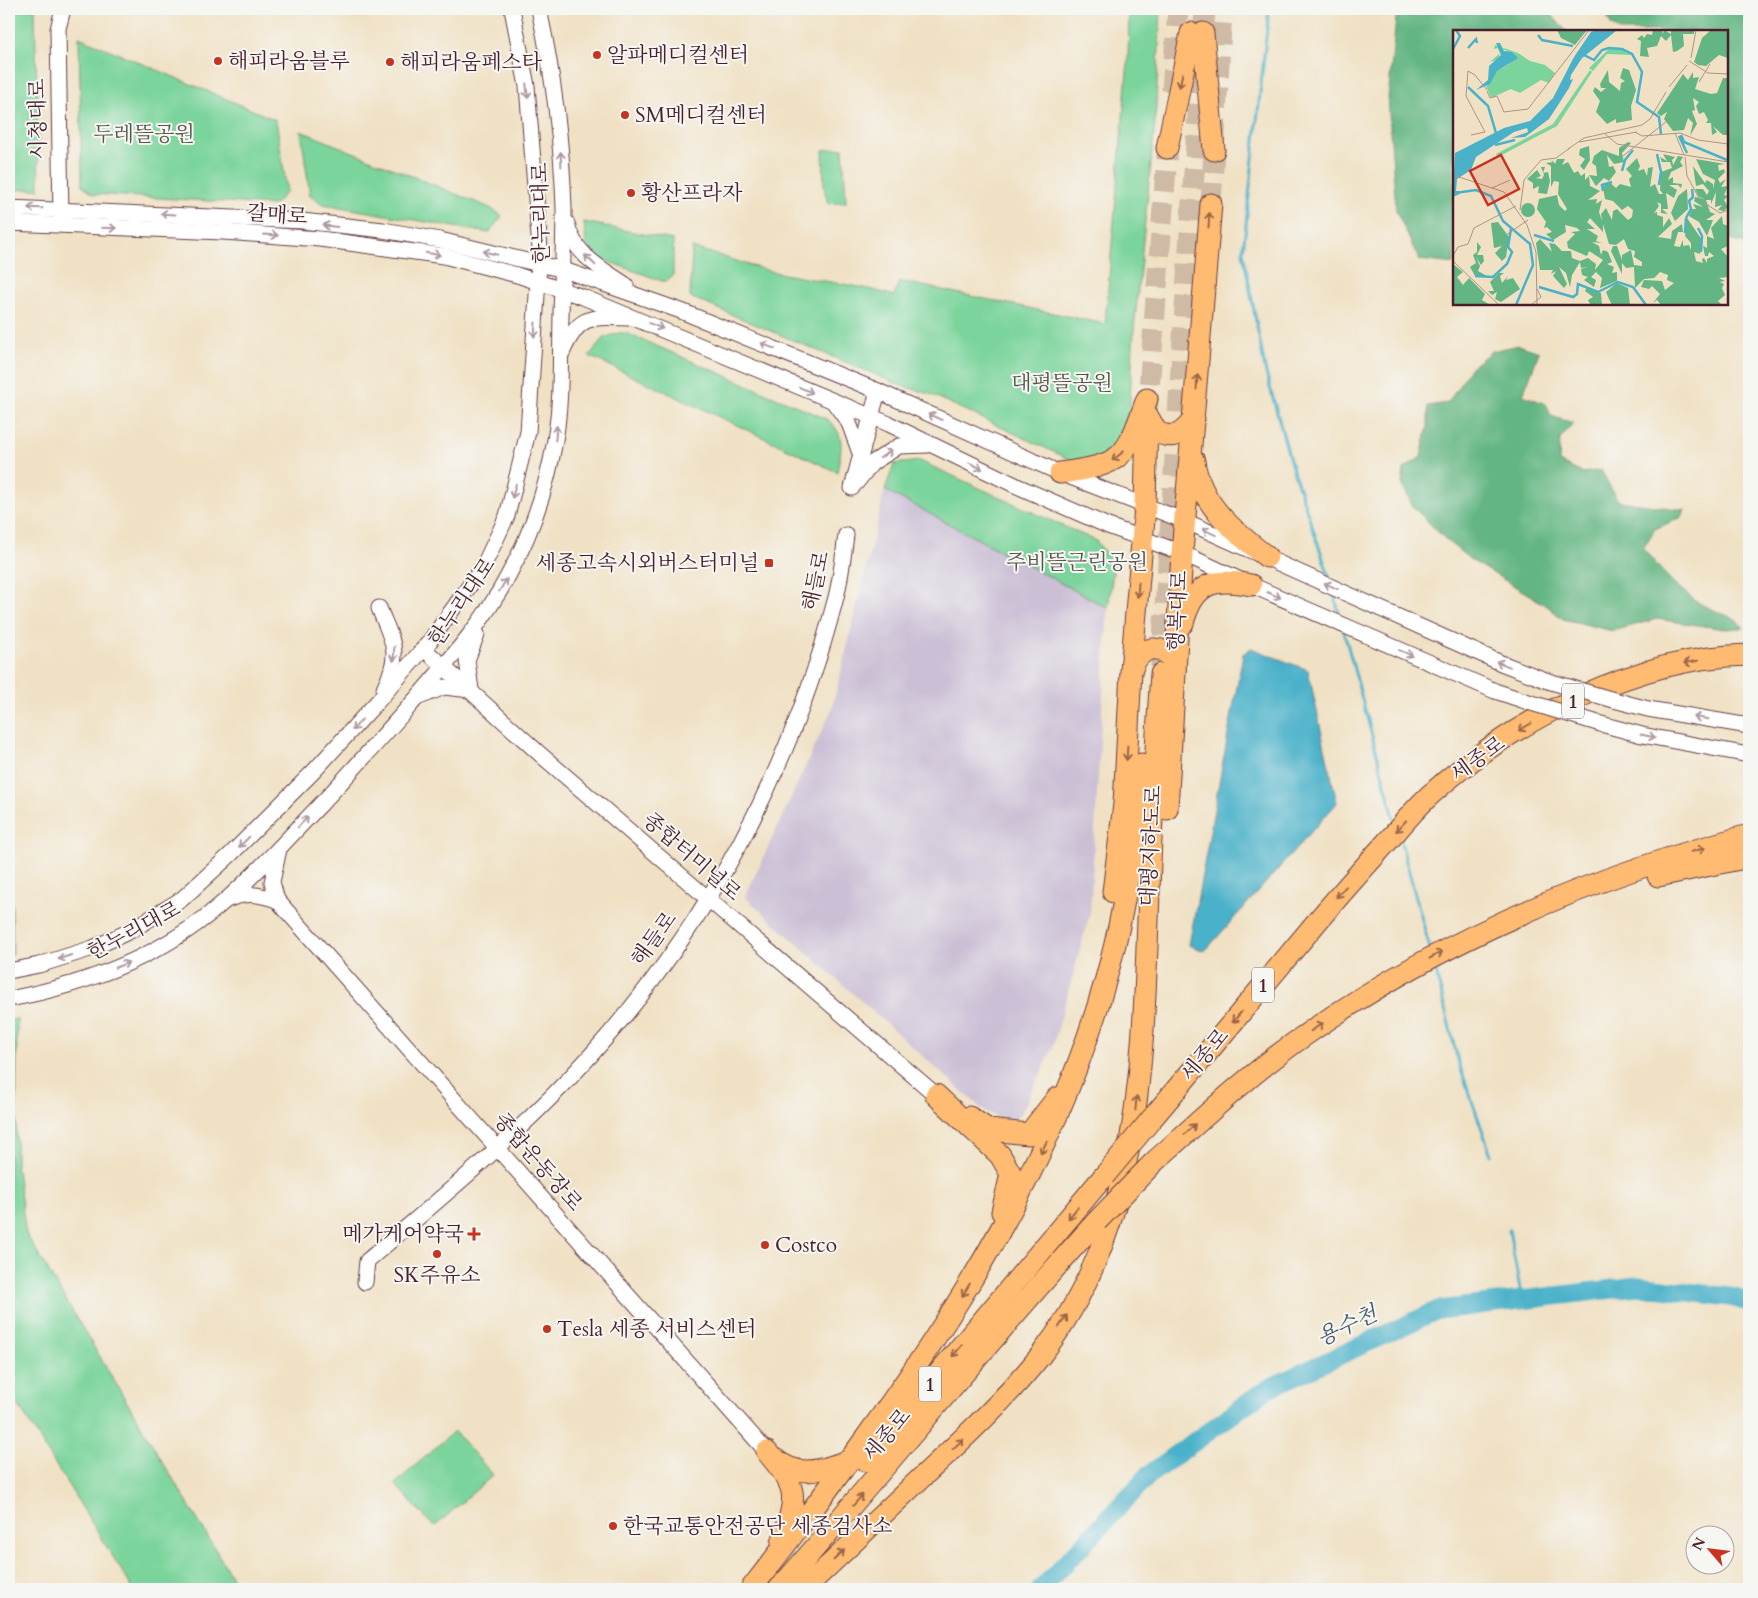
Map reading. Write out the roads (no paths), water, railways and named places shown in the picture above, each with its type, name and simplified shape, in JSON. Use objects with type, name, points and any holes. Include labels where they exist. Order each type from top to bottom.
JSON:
[{"type":"highway","points":[[1167,148],[1197,33],[1214,150]]},
{"type":"highway","name":"행복대로","points":[[1078,1066],[1098,1003],[1124,804],[1158,668],[1182,553],[1211,204]]},
{"type":"highway","points":[[1147,407],[1157,432],[1172,437],[1184,433],[1194,419]]},
{"type":"highway","points":[[1060,472],[1090,468],[1117,459],[1124,452],[1147,407]]},
{"type":"highway","name":"행복대로","points":[[1147,407],[1145,507],[1142,540],[1158,668]]},
{"type":"highway","points":[[1192,445],[1195,468],[1213,510],[1238,535],[1267,558]]},
{"type":"highway","points":[[1158,668],[1195,596],[1206,585],[1231,581],[1251,586]]},
{"type":"highway","name":"세종로","points":[[752,1589],[843,1487],[1374,856],[1428,797],[1475,759],[1505,738],[1610,682],[1640,672],[1746,654]]},
{"type":"highway","name":"대평지하도로","points":[[804,1589],[979,1424],[1042,1353],[1070,1311],[1096,1262],[1112,1218],[1126,1166],[1135,1117],[1144,1018],[1158,668]]},
{"type":"highway","name":"세종로","points":[[779,1589],[878,1478],[1048,1275],[1097,1221],[1154,1162],[1247,1080],[1300,1038],[1358,999],[1403,973],[1504,921],[1570,892],[1653,863],[1749,835]]},
{"type":"highway","points":[[1504,921],[1676,871],[1749,857]]},
{"type":"highway","points":[[936,1094],[989,1130],[1029,1134],[1054,1103],[1078,1066]]},
{"type":"highway","points":[[752,1589],[850,1460],[906,1382],[983,1262],[1024,1188],[1052,1130],[1078,1066]]},
{"type":"highway","points":[[936,1094],[1000,1155],[1011,1174],[1006,1202],[983,1262]]},
{"type":"highway","points":[[767,1452],[783,1465],[798,1472],[809,1473],[850,1460]]},
{"type":"highway","points":[[767,1452],[785,1476],[792,1492],[788,1524],[777,1557]]},
{"type":"street","name":"시청대로","points":[[51,9],[58,29]]},
{"type":"street","name":"시청대로","points":[[60,224],[58,29],[62,9]]},
{"type":"street","name":"한누리대로","points":[[9,971],[39,965],[93,948],[130,931],[182,899],[230,855],[314,771],[378,701],[424,649],[482,567],[507,516],[528,432],[540,249],[527,86],[512,9]]},
{"type":"street","name":"한누리대로","points":[[9,999],[77,984],[127,963],[173,940],[225,900],[279,847],[416,699],[486,614],[508,577],[532,526],[546,484],[556,438],[564,270],[564,207],[560,148],[539,9]]},
{"type":"street","points":[[564,207],[569,233],[588,259],[644,297],[878,391],[1060,472],[1145,507],[1185,521],[1501,663],[1548,681],[1648,709],[1749,726]]},
{"type":"street","name":"갈매로","points":[[9,208],[302,221],[383,230],[440,240],[564,270],[644,297]]},
{"type":"street","name":"갈매로","points":[[9,223],[233,232],[382,246],[444,256],[562,289],[637,318],[870,416],[1017,486],[1142,540],[1182,553],[1251,586],[1495,691],[1642,735],[1749,755]]},
{"type":"street","points":[[560,357],[577,328],[591,318],[637,318]]},
{"type":"street","points":[[878,391],[852,488],[872,463],[898,446],[932,445]]},
{"type":"street","points":[[833,401],[849,423],[860,453]]},
{"type":"street","name":"해들로","points":[[365,1282],[367,1261],[498,1148],[597,1048],[629,1010],[709,900],[777,772],[797,725],[836,599],[846,535]]},
{"type":"street","points":[[378,701],[394,660],[394,644],[379,608]]},
{"type":"street","points":[[416,699],[444,687],[472,690],[467,660],[486,614]]},
{"type":"street","name":"종합터미널로","points":[[424,649],[472,690],[540,755],[936,1094]]},
{"type":"street","points":[[225,900],[242,894],[256,894],[276,900],[272,882],[279,847]]},
{"type":"street","name":"종합운동장로","points":[[276,900],[767,1452]]},
{"type":"water","points":[[1251,648],[1308,670],[1337,803],[1205,951],[1189,945],[1243,654]]},
{"type":"waterway","points":[[1269,9],[1243,252],[1265,369],[1292,467],[1331,582]]},
{"type":"waterway","points":[[1334,593],[1340,618]]},
{"type":"waterway","points":[[1344,632],[1395,821]]},
{"type":"waterway","points":[[1400,839],[1430,949]]},
{"type":"waterway","points":[[1434,964],[1458,1061],[1491,1155]]},
{"type":"waterway","points":[[1509,1230],[1522,1300]]},
{"type":"waterway","name":"용수천","points":[[1041,1589],[1150,1474],[1267,1389],[1438,1310],[1638,1286],[1730,1297],[1749,1302]]},
{"type":"tunnel","points":[[1172,91],[1178,9]]},
{"type":"tunnel","points":[[1161,668],[1205,9]]},
{"type":"tunnel","points":[[1211,204],[1222,9]]},
{"type":"tunnel","points":[[1147,415],[1169,131]]},
{"type":"place","name":"알파메디컬센터","points":[[597,55]]},
{"type":"place","name":"해피라움블루","points":[[218,61]]},
{"type":"place","name":"해피라움페스타","points":[[390,62]]},
{"type":"place","name":"SM메디컬센터","points":[[625,115]]},
{"type":"place","name":"황산프라자","points":[[631,193]]},
{"type":"place","name":"세종고속시외버스터미널","points":[[769,563]]},
{"type":"place","name":"메가케어약국","points":[[474,1234]]},
{"type":"place","name":"Costco","points":[[765,1245]]},
{"type":"place","name":"SK주유소","points":[[437,1254]]},
{"type":"place","name":"Tesla 세종 서비스센터","points":[[547,1329]]},
{"type":"place","name":"한국교통안전공단 세종검사소","points":[[613,1526]]},
{"type":"park label","name":"두레뜰공원","points":[[144,134]]},
{"type":"park label","name":"대평뜰공원","points":[[1062,383]]},
{"type":"park label","name":"주비뜰근린공원","points":[[1077,562]]}]
